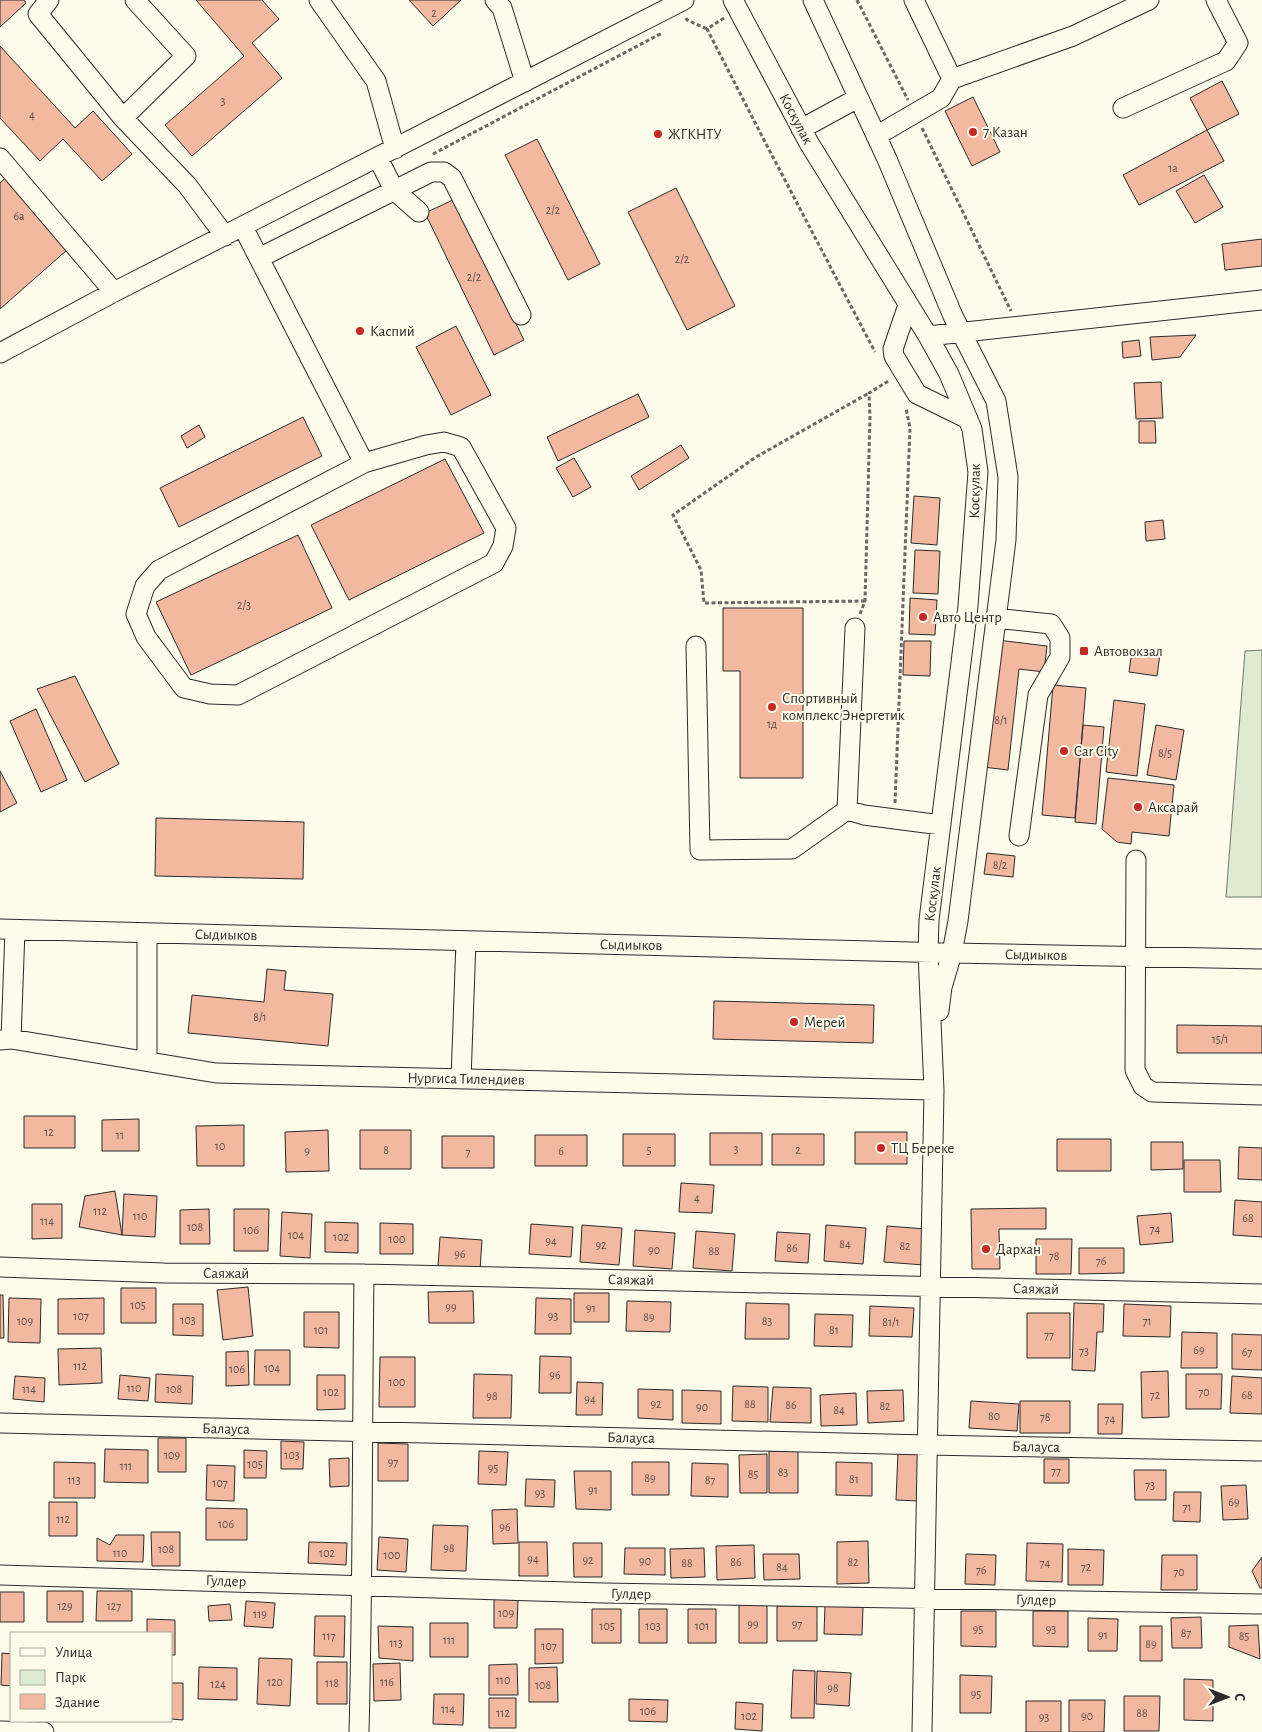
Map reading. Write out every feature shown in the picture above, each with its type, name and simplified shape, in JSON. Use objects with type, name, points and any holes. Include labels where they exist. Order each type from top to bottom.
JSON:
[{"type":"street","points":[[49,0],[38,14],[123,118],[187,185],[225,236]]},
{"type":"street","points":[[123,118],[186,56],[135,0]]},
{"type":"street","points":[[319,0],[376,81],[395,149]]},
{"type":"street","points":[[495,0],[502,8],[525,82]]},
{"type":"street","points":[[0,353],[114,292],[684,0]]},
{"type":"street","name":"Коскулак","points":[[813,0],[876,136],[961,332],[996,401],[1008,477],[1006,540],[958,920],[952,953],[942,987],[934,1069]]},
{"type":"street","points":[[914,0],[952,79]]},
{"type":"street","points":[[876,136],[941,98],[952,79],[1072,36],[1149,0]]},
{"type":"street","points":[[1122,108],[1226,61],[1238,43],[1216,0]]},
{"type":"street","name":"Коскулак","points":[[736,4],[801,129],[928,336],[949,374],[972,429],[978,472],[968,606],[929,920],[928,952],[934,1069]]},
{"type":"street","points":[[801,129],[858,98]]},
{"type":"street","points":[[378,158],[394,190],[419,212]]},
{"type":"street","points":[[3,167],[114,292]]},
{"type":"street","points":[[259,258],[431,172],[444,172],[452,178],[521,316]]},
{"type":"street","points":[[243,227],[364,463]]},
{"type":"street","points":[[928,336],[1262,300]]},
{"type":"street","points":[[908,305],[893,349],[894,356],[917,394],[968,419]]},
{"type":"street","points":[[444,442],[461,447],[506,528],[503,546],[494,563],[238,695],[210,694],[184,688],[146,637],[136,614],[145,586],[159,570],[364,463],[426,445],[444,442]]},
{"type":"street","points":[[995,618],[1051,624],[1060,638],[1060,657],[1038,695],[1019,836]]},
{"type":"street","points":[[847,810],[855,628]]},
{"type":"street","points":[[696,646],[700,850],[792,849],[847,810]]},
{"type":"street","points":[[847,810],[864,815],[941,825]]},
{"type":"street","points":[[1136,860],[1135,1070],[1143,1086],[1152,1092],[1262,1095]]},
{"type":"street","points":[[6,1039],[8,929]]},
{"type":"street","name":"Сыдиыков","points":[[8,929],[952,953],[1262,958]]},
{"type":"street","points":[[147,933],[147,1061]]},
{"type":"street","points":[[461,1079],[466,941]]},
{"type":"street","name":"Нургиса Тилендиев","points":[[6,1039],[216,1073],[934,1090]]},
{"type":"street","points":[[922,1732],[934,1069]]},
{"type":"street","name":"Саяжай","points":[[0,1268],[164,1273],[364,1274],[1262,1294]]},
{"type":"street","points":[[359,1732],[364,1274]]},
{"type":"street","name":"Балауса","points":[[0,1423],[1262,1451]]},
{"type":"street","name":"Гулдер","points":[[0,1575],[604,1593],[1262,1604]]},
{"type":"street","points":[[0,1731],[44,1732]]},
{"type":"path","points":[[857,0],[915,113],[1018,326]]},
{"type":"path","points":[[736,4],[707,29],[876,354]]},
{"type":"path","points":[[678,24],[687,20]]},
{"type":"path","points":[[432,155],[670,29]]},
{"type":"path","points":[[888,375],[895,387]]},
{"type":"path","points":[[865,602],[704,603],[701,570],[674,515],[756,457],[892,379]]},
{"type":"path","points":[[855,628],[865,602],[869,393]]},
{"type":"path","points":[[895,819],[910,428],[907,409],[903,401]]},
{"type":"green space","points":[[1262,650],[1262,897],[1226,897],[1245,651]]},
{"type":"building","points":[[0,0],[24,0],[26,3],[0,27]]},
{"type":"building","points":[[196,0],[262,0],[279,19],[252,43],[282,78],[192,156],[165,125],[244,56]]},
{"type":"building","points":[[409,0],[461,0],[433,26]]},
{"type":"building","points":[[0,46],[75,128],[93,111],[132,154],[102,181],[63,139],[40,161],[0,118]]},
{"type":"building","points":[[1222,81],[1239,114],[1207,130],[1190,98]]},
{"type":"building","name":"7 Казан","points":[[973,97],[1000,152],[972,166],[945,111]]},
{"type":"building","points":[[1207,130],[1224,161],[1139,205],[1123,175]]},
{"type":"building","points":[[537,139],[600,264],[568,280],[505,155]]},
{"type":"building","points":[[1204,175],[1223,207],[1195,223],[1176,191]]},
{"type":"building","points":[[5,178],[67,250],[0,309],[0,183]]},
{"type":"building","points":[[676,188],[735,306],[687,330],[628,212]]},
{"type":"building","points":[[455,199],[524,340],[494,355],[425,213]]},
{"type":"building","points":[[1262,239],[1262,266],[1225,270],[1222,244]]},
{"type":"building","points":[[456,326],[491,395],[451,415],[416,347]]},
{"type":"building","points":[[1196,335],[1180,357],[1152,360],[1150,337]]},
{"type":"building","points":[[1139,340],[1141,356],[1123,358],[1122,342]]},
{"type":"building","points":[[1161,382],[1163,418],[1136,419],[1134,383]]},
{"type":"building","points":[[638,394],[649,417],[558,461],[547,437]]},
{"type":"building","points":[[303,417],[322,456],[179,527],[160,488]]},
{"type":"building","points":[[1139,421],[1155,421],[1156,443],[1139,443]]},
{"type":"building","points":[[199,425],[205,437],[187,448],[181,436]]},
{"type":"building","points":[[681,445],[689,458],[639,490],[631,476]]},
{"type":"building","points":[[574,458],[591,487],[573,497],[556,468]]},
{"type":"building","points":[[445,459],[484,533],[349,600],[311,525]]},
{"type":"building","points":[[914,496],[940,498],[937,545],[911,543]]},
{"type":"building","points":[[1163,520],[1165,539],[1146,541],[1145,522]]},
{"type":"building","points":[[298,535],[332,608],[191,675],[156,602]]},
{"type":"building","points":[[915,550],[940,551],[938,594],[913,593]]},
{"type":"building","name":"Авто Центр","points":[[910,598],[937,600],[935,635],[909,634]]},
{"type":"building","points":[[723,608],[803,608],[803,778],[740,778],[740,671],[723,671]]},
{"type":"building","points":[[997,640],[1047,646],[1044,672],[1019,669],[1008,770],[983,767]]},
{"type":"building","points":[[904,641],[931,641],[930,676],[903,675]]},
{"type":"building","points":[[1132,651],[1160,654],[1157,676],[1129,672]]},
{"type":"building","points":[[75,676],[119,764],[85,782],[37,689]]},
{"type":"building","name":"Car City","points":[[1053,685],[1086,688],[1075,818],[1042,815]]},
{"type":"building","points":[[1114,700],[1145,704],[1137,776],[1106,772]]},
{"type":"building","points":[[36,709],[67,780],[41,792],[10,721]]},
{"type":"building","points":[[1083,725],[1104,727],[1096,824],[1075,822]]},
{"type":"building","points":[[1156,725],[1184,730],[1176,780],[1147,775]]},
{"type":"building","points":[[0,771],[17,803],[0,812]]},
{"type":"building","name":"Аксарай","points":[[1108,778],[1174,785],[1169,836],[1132,832],[1131,844],[1117,842],[1102,829]]},
{"type":"building","points":[[156,818],[304,822],[303,879],[155,876]]},
{"type":"building","points":[[987,853],[1015,856],[1013,877],[984,874]]},
{"type":"building","points":[[267,969],[286,971],[284,990],[333,994],[328,1046],[188,1033],[192,995],[264,1002]]},
{"type":"building","name":"Мерей","points":[[714,1001],[874,1005],[873,1043],[713,1039]]},
{"type":"building","points":[[1177,1025],[1262,1026],[1262,1053],[1177,1053]]},
{"type":"building","points":[[24,1116],[75,1116],[75,1148],[24,1148]]},
{"type":"building","points":[[139,1119],[139,1151],[102,1151],[102,1120]]},
{"type":"building","points":[[244,1125],[244,1166],[197,1166],[196,1126]]},
{"type":"building","points":[[328,1130],[329,1171],[286,1172],[285,1132]]},
{"type":"building","points":[[360,1130],[411,1130],[411,1169],[360,1169]]},
{"type":"building","name":"ТЦ Береке","points":[[855,1132],[907,1132],[907,1164],[855,1164]]},
{"type":"building","points":[[710,1133],[762,1133],[762,1165],[710,1165]]},
{"type":"building","points":[[623,1134],[675,1134],[675,1166],[623,1166]]},
{"type":"building","points":[[772,1134],[824,1134],[824,1165],[772,1165]]},
{"type":"building","points":[[535,1135],[587,1135],[587,1166],[535,1166]]},
{"type":"building","points":[[442,1136],[494,1136],[494,1168],[442,1168]]},
{"type":"building","points":[[1057,1139],[1111,1139],[1111,1171],[1057,1171]]},
{"type":"building","points":[[1151,1142],[1183,1142],[1183,1169],[1151,1170]]},
{"type":"building","points":[[1239,1147],[1262,1148],[1262,1180],[1238,1179]]},
{"type":"building","points":[[1184,1160],[1220,1160],[1221,1192],[1184,1192]]},
{"type":"building","points":[[681,1183],[714,1185],[712,1213],[679,1212]]},
{"type":"building","points":[[115,1191],[122,1235],[79,1227],[85,1196]]},
{"type":"building","points":[[124,1194],[157,1196],[155,1237],[122,1235]]},
{"type":"building","points":[[1235,1200],[1262,1202],[1262,1237],[1233,1235]]},
{"type":"building","points":[[32,1204],[62,1204],[62,1238],[32,1239]]},
{"type":"building","name":"Дархан","points":[[1046,1208],[1046,1229],[999,1229],[1000,1269],[972,1269],[971,1209]]},
{"type":"building","points":[[209,1209],[210,1244],[180,1244],[180,1210]]},
{"type":"building","points":[[234,1209],[269,1209],[268,1251],[234,1251]]},
{"type":"building","points":[[282,1212],[312,1214],[310,1258],[280,1256]]},
{"type":"building","points":[[1171,1213],[1173,1242],[1140,1245],[1137,1216]]},
{"type":"building","points":[[325,1222],[358,1223],[358,1253],[325,1252]]},
{"type":"building","points":[[380,1223],[413,1224],[413,1254],[380,1254]]},
{"type":"building","points":[[531,1224],[573,1227],[571,1257],[529,1254]]},
{"type":"building","points":[[582,1225],[622,1228],[619,1265],[580,1262]]},
{"type":"building","points":[[826,1225],[866,1228],[863,1264],[824,1261]]},
{"type":"building","points":[[887,1226],[926,1229],[924,1265],[884,1262]]},
{"type":"building","points":[[635,1230],[675,1233],[672,1269],[633,1266]]},
{"type":"building","points":[[696,1231],[735,1234],[732,1271],[693,1268]]},
{"type":"building","points":[[777,1232],[810,1234],[808,1263],[775,1261]]},
{"type":"building","points":[[440,1237],[482,1240],[480,1270],[438,1267]]},
{"type":"building","points":[[1036,1239],[1072,1239],[1071,1274],[1036,1274]]},
{"type":"building","points":[[1079,1248],[1124,1248],[1124,1273],[1079,1274]]},
{"type":"building","points":[[248,1287],[253,1336],[223,1340],[217,1290]]},
{"type":"building","points":[[121,1288],[156,1288],[156,1323],[121,1323]]},
{"type":"building","points":[[473,1291],[474,1323],[429,1323],[428,1292]]},
{"type":"building","points":[[574,1293],[609,1293],[609,1322],[574,1322]]},
{"type":"building","points":[[0,1295],[3,1295],[4,1338],[0,1338]]},
{"type":"building","points":[[9,1298],[41,1299],[40,1343],[8,1342]]},
{"type":"building","points":[[104,1298],[104,1334],[58,1334],[58,1299]]},
{"type":"building","points":[[536,1298],[571,1299],[571,1334],[535,1334]]},
{"type":"building","points":[[627,1301],[671,1302],[670,1332],[626,1331]]},
{"type":"building","points":[[746,1303],[789,1304],[789,1339],[745,1339]]},
{"type":"building","points":[[1074,1303],[1104,1304],[1103,1332],[1097,1332],[1095,1371],[1072,1370]]},
{"type":"building","points":[[173,1304],[203,1304],[203,1336],[173,1335]]},
{"type":"building","points":[[1124,1304],[1171,1306],[1170,1337],[1123,1336]]},
{"type":"building","points":[[870,1306],[914,1308],[912,1337],[869,1336]]},
{"type":"building","points":[[304,1312],[339,1312],[339,1348],[304,1347]]},
{"type":"building","points":[[1027,1313],[1070,1313],[1070,1358],[1027,1358]]},
{"type":"building","points":[[815,1314],[853,1315],[852,1347],[814,1346]]},
{"type":"building","points":[[1182,1332],[1217,1333],[1217,1368],[1181,1368]]},
{"type":"building","points":[[1232,1334],[1262,1335],[1262,1370],[1232,1369]]},
{"type":"building","points":[[101,1348],[102,1383],[59,1385],[58,1349]]},
{"type":"building","points":[[255,1350],[290,1350],[290,1385],[254,1385]]},
{"type":"building","points":[[248,1351],[249,1385],[226,1386],[226,1352]]},
{"type":"building","points":[[540,1356],[571,1357],[571,1393],[539,1393]]},
{"type":"building","points":[[380,1357],[415,1357],[415,1407],[379,1407]]},
{"type":"building","points":[[1168,1371],[1169,1417],[1142,1418],[1141,1372]]},
{"type":"building","points":[[156,1374],[193,1376],[192,1404],[155,1402]]},
{"type":"building","points":[[474,1374],[512,1375],[511,1418],[473,1418]]},
{"type":"building","points":[[1186,1374],[1222,1374],[1221,1409],[1186,1409]]},
{"type":"building","points":[[120,1375],[150,1378],[148,1401],[118,1399]]},
{"type":"building","points":[[317,1375],[345,1375],[345,1409],[317,1410]]},
{"type":"building","points":[[15,1376],[45,1378],[44,1402],[13,1399]]},
{"type":"building","points":[[1232,1376],[1262,1378],[1262,1414],[1230,1413]]},
{"type":"building","points":[[577,1382],[603,1383],[602,1415],[576,1415]]},
{"type":"building","points":[[733,1386],[768,1387],[768,1422],[732,1421]]},
{"type":"building","points":[[773,1387],[811,1388],[811,1423],[770,1422]]},
{"type":"building","points":[[638,1389],[673,1390],[673,1420],[638,1418]]},
{"type":"building","points":[[682,1390],[721,1391],[721,1424],[682,1423]]},
{"type":"building","points":[[903,1390],[904,1421],[868,1423],[867,1391]]},
{"type":"building","points":[[856,1393],[857,1425],[821,1426],[820,1395]]},
{"type":"building","points":[[971,1401],[1019,1404],[1017,1431],[969,1428]]},
{"type":"building","points":[[1020,1401],[1070,1401],[1070,1433],[1020,1433]]},
{"type":"building","points":[[1098,1404],[1123,1404],[1122,1434],[1098,1434]]},
{"type":"building","points":[[158,1438],[186,1438],[186,1472],[158,1472]]},
{"type":"building","points":[[281,1441],[304,1442],[303,1469],[281,1469]]},
{"type":"building","points":[[378,1443],[408,1444],[408,1481],[378,1481]]},
{"type":"building","points":[[105,1449],[148,1450],[148,1483],[104,1482]]},
{"type":"building","points":[[244,1450],[267,1451],[266,1478],[244,1478]]},
{"type":"building","points":[[479,1451],[508,1452],[506,1485],[478,1484]]},
{"type":"building","points":[[769,1451],[798,1451],[798,1493],[769,1493]]},
{"type":"building","points":[[898,1452],[920,1453],[919,1501],[896,1500]]},
{"type":"building","points":[[767,1454],[767,1493],[740,1493],[739,1455]]},
{"type":"building","points":[[349,1458],[349,1486],[330,1487],[329,1459]]},
{"type":"building","points":[[1044,1459],[1069,1459],[1069,1483],[1044,1483]]},
{"type":"building","points":[[54,1462],[95,1463],[95,1498],[54,1498]]},
{"type":"building","points":[[632,1462],[669,1462],[669,1495],[632,1495]]},
{"type":"building","points":[[836,1462],[872,1463],[872,1496],[836,1495]]},
{"type":"building","points":[[692,1463],[728,1464],[728,1497],[691,1496]]},
{"type":"building","points":[[207,1465],[235,1466],[234,1501],[206,1500]]},
{"type":"building","points":[[1134,1470],[1166,1470],[1166,1500],[1135,1500]]},
{"type":"building","points":[[574,1471],[611,1471],[611,1510],[576,1509]]},
{"type":"building","points":[[526,1479],[555,1480],[554,1507],[525,1506]]},
{"type":"building","points":[[1246,1485],[1248,1519],[1223,1520],[1221,1486]]},
{"type":"building","points":[[1174,1492],[1201,1492],[1200,1522],[1173,1521]]},
{"type":"building","points":[[49,1502],[77,1502],[77,1536],[49,1536]]},
{"type":"building","points":[[206,1508],[247,1509],[247,1540],[206,1540]]},
{"type":"building","points":[[517,1509],[518,1543],[493,1544],[492,1510]]},
{"type":"building","points":[[433,1525],[468,1526],[466,1571],[431,1570]]},
{"type":"building","points":[[151,1532],[180,1532],[180,1566],[152,1566]]},
{"type":"building","points":[[116,1535],[144,1535],[143,1562],[97,1561],[97,1538],[110,1545]]},
{"type":"building","points":[[379,1537],[408,1539],[406,1572],[377,1570]]},
{"type":"building","points":[[868,1541],[869,1583],[837,1584],[837,1542]]},
{"type":"building","points":[[309,1542],[347,1543],[346,1565],[308,1563]]},
{"type":"building","points":[[519,1542],[547,1542],[548,1576],[519,1576]]},
{"type":"building","points":[[573,1543],[602,1543],[602,1577],[574,1577]]},
{"type":"building","points":[[1027,1543],[1063,1544],[1062,1582],[1026,1581]]},
{"type":"building","points":[[754,1545],[755,1578],[717,1580],[716,1546]]},
{"type":"building","points":[[625,1548],[665,1548],[665,1575],[624,1574]]},
{"type":"building","points":[[704,1548],[705,1577],[671,1578],[670,1549]]},
{"type":"building","points":[[1068,1549],[1104,1550],[1103,1585],[1068,1585]]},
{"type":"building","points":[[763,1554],[799,1554],[800,1579],[764,1580]]},
{"type":"building","points":[[966,1554],[996,1555],[995,1585],[965,1584]]},
{"type":"building","points":[[1162,1555],[1197,1555],[1197,1590],[1161,1590]]},
{"type":"building","points":[[1262,1557],[1262,1588],[1260,1588],[1252,1571]]},
{"type":"building","points":[[47,1591],[83,1591],[83,1622],[47,1622]]},
{"type":"building","points":[[97,1591],[132,1591],[132,1621],[96,1621]]},
{"type":"building","points":[[0,1592],[24,1592],[24,1622],[0,1622]]},
{"type":"building","points":[[494,1597],[518,1598],[517,1628],[494,1628]]},
{"type":"building","points":[[246,1601],[275,1603],[273,1628],[244,1626]]},
{"type":"building","points":[[230,1604],[232,1620],[209,1621],[208,1606]]},
{"type":"building","points":[[739,1605],[767,1605],[767,1643],[739,1643]]},
{"type":"building","points":[[777,1606],[817,1606],[817,1641],[777,1641]]},
{"type":"building","points":[[825,1606],[863,1607],[862,1635],[824,1634]]},
{"type":"building","points":[[592,1609],[621,1609],[621,1643],[592,1643]]},
{"type":"building","points":[[639,1609],[667,1609],[667,1643],[639,1643]]},
{"type":"building","points":[[688,1609],[716,1609],[716,1643],[688,1643]]},
{"type":"building","points":[[961,1611],[996,1611],[996,1647],[961,1646]]},
{"type":"building","points":[[1033,1611],[1068,1611],[1068,1647],[1033,1646]]},
{"type":"building","points":[[315,1616],[345,1616],[344,1657],[314,1656]]},
{"type":"building","points":[[1201,1617],[1202,1648],[1172,1648],[1171,1618]]},
{"type":"building","points":[[1088,1618],[1118,1619],[1117,1651],[1088,1651]]},
{"type":"building","points":[[147,1619],[175,1620],[175,1655],[172,1655],[172,1632],[147,1632]]},
{"type":"building","points":[[430,1623],[468,1623],[468,1657],[430,1657]]},
{"type":"building","points":[[1258,1625],[1260,1659],[1229,1647],[1229,1626]]},
{"type":"building","points":[[378,1626],[413,1627],[413,1661],[379,1658]]},
{"type":"building","points":[[1140,1626],[1162,1626],[1162,1661],[1140,1661]]},
{"type":"building","points":[[535,1629],[563,1629],[563,1663],[535,1664]]},
{"type":"building","points":[[2,1653],[10,1654],[10,1686],[1,1685]]},
{"type":"building","points":[[259,1658],[292,1659],[290,1706],[257,1704]]},
{"type":"building","points":[[317,1662],[347,1662],[347,1704],[317,1704]]},
{"type":"building","points":[[400,1663],[401,1700],[374,1701],[373,1664]]},
{"type":"building","points":[[517,1664],[518,1695],[489,1695],[489,1665]]},
{"type":"building","points":[[199,1667],[237,1668],[237,1700],[198,1699]]},
{"type":"building","points":[[557,1667],[558,1702],[529,1702],[529,1668]]},
{"type":"building","points":[[793,1670],[815,1671],[814,1718],[791,1718]]},
{"type":"building","points":[[817,1671],[851,1673],[849,1706],[816,1704]]},
{"type":"building","points":[[960,1675],[992,1676],[991,1713],[960,1713]]},
{"type":"building","points":[[1184,1679],[1213,1680],[1213,1721],[1184,1720]]},
{"type":"building","points":[[172,1683],[183,1683],[183,1720],[172,1719]]},
{"type":"building","points":[[434,1694],[464,1694],[463,1725],[433,1724]]},
{"type":"building","points":[[1124,1696],[1160,1696],[1159,1731],[1124,1731]]},
{"type":"building","points":[[489,1698],[516,1698],[516,1728],[489,1728]]},
{"type":"building","points":[[629,1699],[668,1700],[667,1722],[629,1721]]},
{"type":"building","points":[[1069,1700],[1105,1700],[1104,1732],[1069,1732]]},
{"type":"building","points":[[1026,1701],[1061,1701],[1061,1732],[1026,1732]]},
{"type":"building","points":[[736,1702],[763,1704],[762,1731],[735,1729]]},
{"type":"place","name":"7 Казан","points":[[973,132]]},
{"type":"place","name":"ЖГКНТУ","points":[[658,134]]},
{"type":"place","name":"Каспий","points":[[360,331]]},
{"type":"place","name":"Авто Центр","points":[[923,617]]},
{"type":"place","name":"Автовокзал","points":[[1084,651]]},
{"type":"place","name":"Спортивный комплекс Энергетик","points":[[772,707]]},
{"type":"place","name":"Car City","points":[[1064,751]]},
{"type":"place","name":"Аксарай","points":[[1138,807]]},
{"type":"place","name":"Мерей","points":[[794,1022]]},
{"type":"place","name":"ТЦ Береке","points":[[881,1148]]},
{"type":"place","name":"Дархан","points":[[986,1249]]}]
